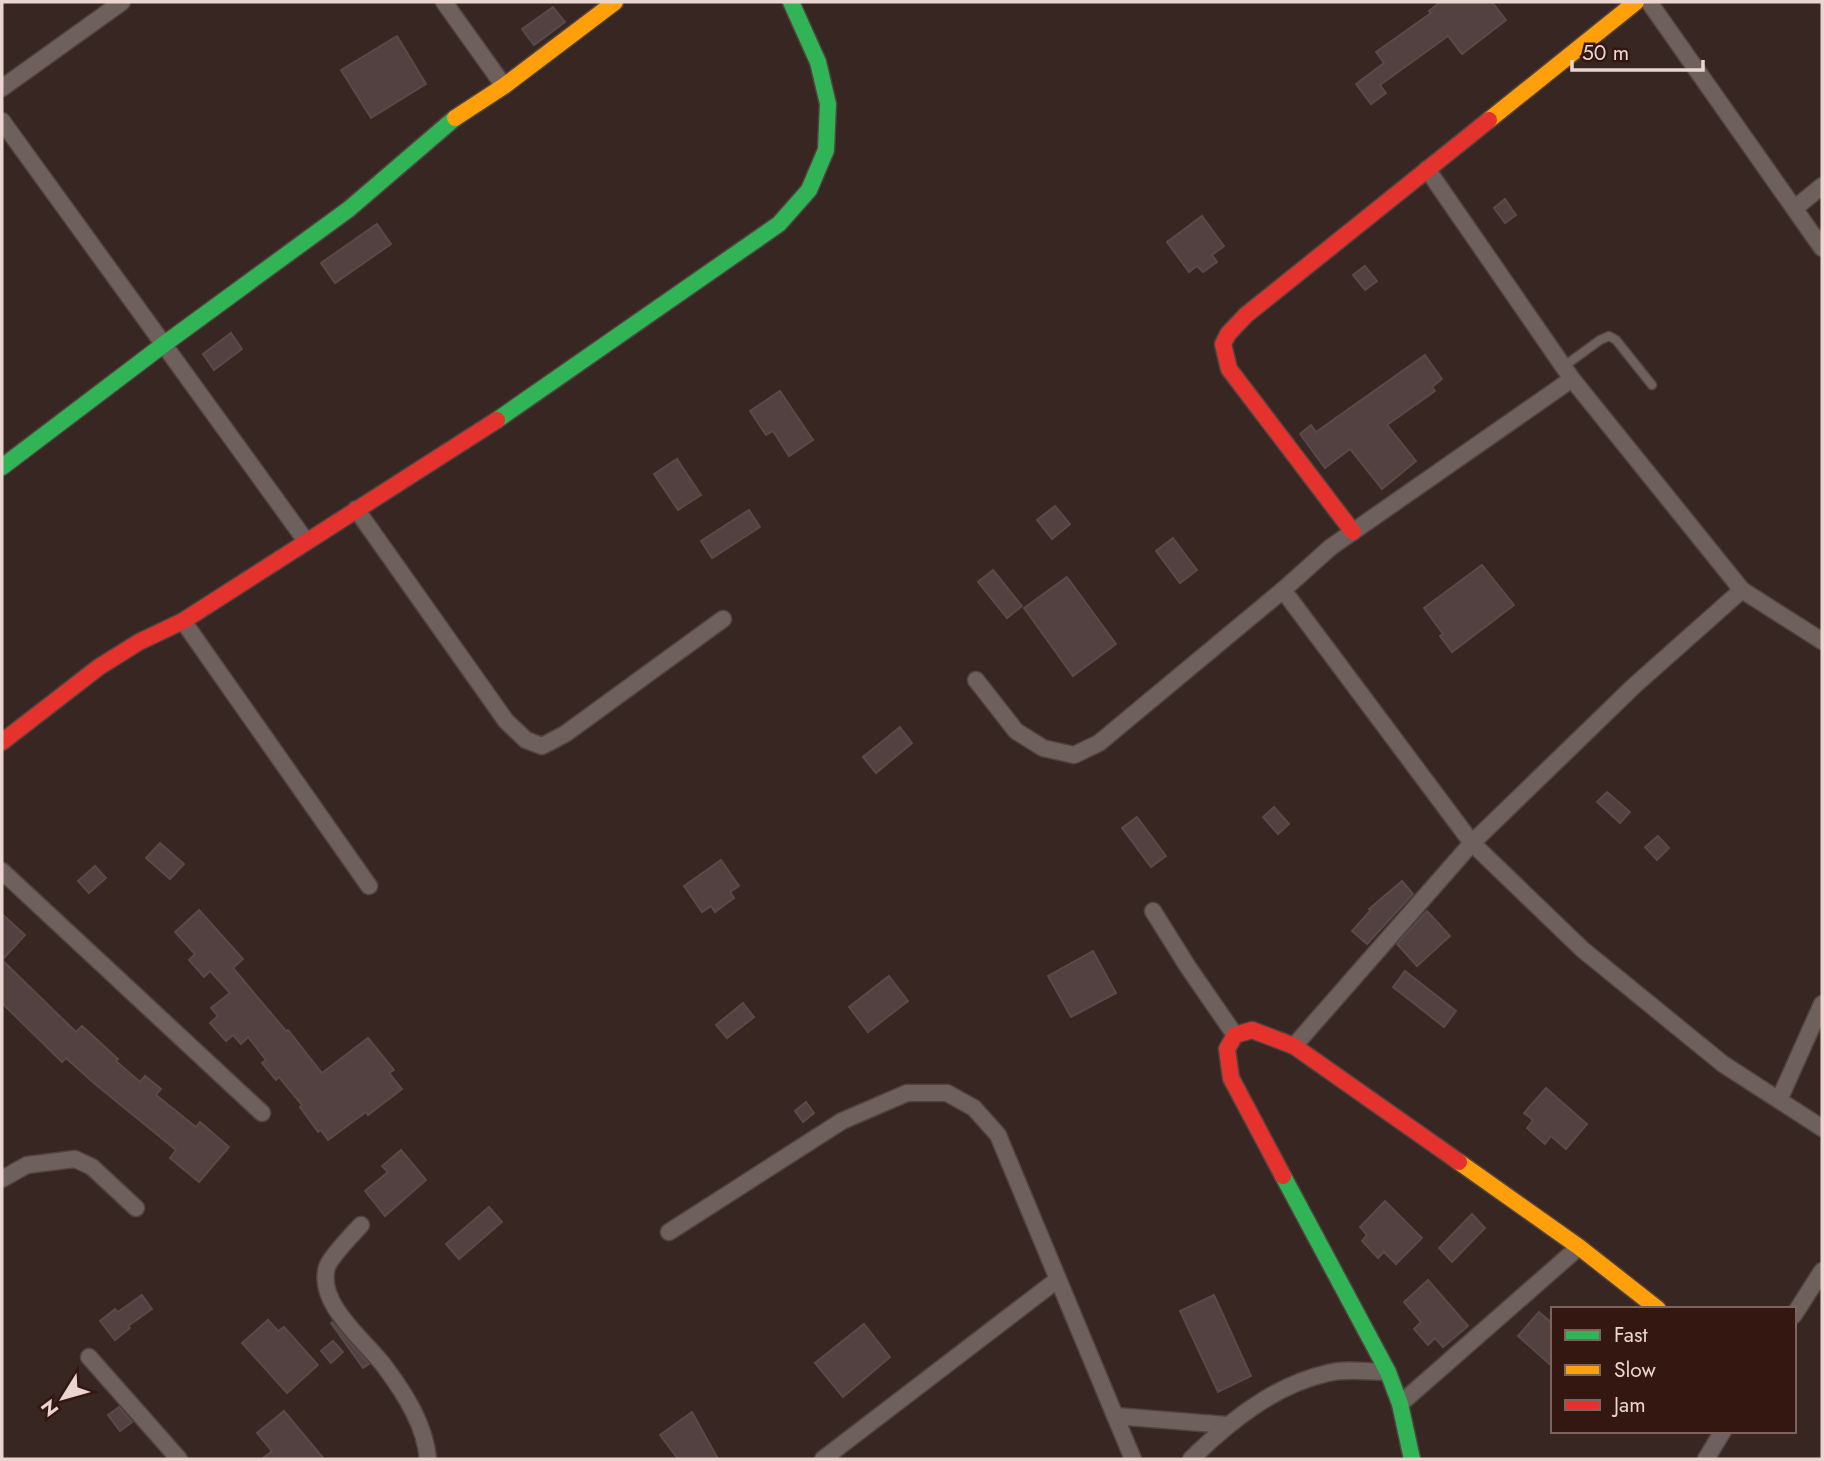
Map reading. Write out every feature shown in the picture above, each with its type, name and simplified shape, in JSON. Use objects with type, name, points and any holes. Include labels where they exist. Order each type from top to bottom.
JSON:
[{"type":"street","points":[[2,88],[122,2]]},
{"type":"street","points":[[444,2],[504,86]]},
{"type":"street","points":[[2,467],[349,209],[451,121],[504,86],[615,2]]},
{"type":"street","points":[[2,742],[99,667],[139,642],[183,621],[520,405],[779,224],[809,190],[826,150],[828,104],[818,62],[791,2]]},
{"type":"street","points":[[1353,532],[1229,369],[1221,352],[1222,341],[1246,315],[1636,2]]},
{"type":"street","points":[[1649,2],[1822,248]]},
{"type":"street","points":[[2,121],[306,541]]},
{"type":"street","points":[[1427,169],[1568,373],[1742,590],[1822,641]]},
{"type":"street","points":[[1794,208],[1822,186]]},
{"type":"street","points":[[976,680],[1016,731],[1044,748],[1074,755],[1100,743],[1331,547],[1568,373]]},
{"type":"street","points":[[356,509],[506,721],[526,740],[542,746],[565,734],[723,619]]},
{"type":"street","points":[[1283,590],[1472,843],[1582,949],[1723,1064],[1822,1128]]},
{"type":"street","points":[[1294,1046],[1472,843],[1634,685],[1742,590]]},
{"type":"street","points":[[183,621],[369,886]]},
{"type":"street","points":[[2,871],[262,1112]]},
{"type":"street","points":[[1153,911],[1235,1035]]},
{"type":"street","points":[[1779,1100],[1822,1004]]},
{"type":"street","points":[[1412,1459],[1400,1404],[1388,1372],[1231,1078],[1227,1049],[1235,1035],[1252,1030],[1294,1046],[1579,1247],[1655,1307]]},
{"type":"street","points":[[669,1232],[842,1121],[907,1093],[947,1093],[974,1108],[998,1135],[1133,1459]]},
{"type":"street","points":[[2,1179],[27,1165],[75,1159],[92,1167],[136,1208]]},
{"type":"street","points":[[361,1225],[327,1266],[326,1283],[334,1307],[384,1366],[414,1412],[427,1444],[428,1459]]},
{"type":"street","points":[[1400,1404],[1579,1247]]},
{"type":"street","points":[[1796,1312],[1822,1271]]},
{"type":"street","points":[[824,1459],[1057,1280]]},
{"type":"street","points":[[89,1357],[179,1459]]},
{"type":"street","points":[[1191,1459],[1227,1425],[1283,1389],[1329,1372],[1388,1372]]},
{"type":"street","points":[[1115,1416],[1227,1425]]},
{"type":"street","points":[[1706,1459],[1722,1433]]},
{"type":"lane","points":[[1568,373],[1600,340],[1609,336],[1616,340],[1652,385]]},
{"type":"building","points":[[1440,2],[1492,2],[1506,20],[1462,54],[1448,36],[1380,85],[1386,93],[1371,104],[1356,84],[1384,63],[1376,52],[1431,13],[1429,11]]},
{"type":"building","points":[[553,7],[565,22],[534,45],[522,29]]},
{"type":"building","points":[[397,36],[426,84],[371,118],[341,70]]},
{"type":"building","points":[[1505,199],[1516,215],[1505,223],[1494,208]]},
{"type":"building","points":[[1202,216],[1224,246],[1212,255],[1217,262],[1203,272],[1197,266],[1189,272],[1167,242]]},
{"type":"building","points":[[377,224],[391,244],[335,283],[321,263]]},
{"type":"building","points":[[1365,266],[1377,281],[1365,290],[1353,275]]},
{"type":"building","points":[[231,333],[242,349],[214,370],[203,354]]},
{"type":"building","points":[[1425,355],[1442,379],[1432,387],[1435,391],[1387,425],[1416,461],[1382,489],[1350,449],[1325,468],[1300,434],[1311,425],[1316,432]]},
{"type":"building","points":[[780,391],[813,440],[789,456],[773,431],[766,435],[750,411]]},
{"type":"building","points":[[677,459],[701,495],[678,510],[654,474]]},
{"type":"building","points":[[1055,506],[1070,524],[1052,539],[1037,520]]},
{"type":"building","points":[[749,510],[760,527],[712,558],[701,541]]},
{"type":"building","points":[[1173,538],[1197,570],[1180,583],[1156,551]]},
{"type":"building","points":[[1482,565],[1514,605],[1452,652],[1424,608]]},
{"type":"building","points":[[993,570],[1022,606],[1007,618],[978,582]]},
{"type":"building","points":[[1067,577],[1116,644],[1073,676],[1024,608]]},
{"type":"building","points":[[900,727],[912,743],[876,773],[863,757]]},
{"type":"building","points":[[1607,792],[1630,812],[1620,823],[1597,802]]},
{"type":"building","points":[[1274,807],[1289,824],[1278,834],[1263,817]]},
{"type":"building","points":[[1137,817],[1166,856],[1151,867],[1122,828]]},
{"type":"building","points":[[1658,836],[1669,848],[1657,860],[1645,847]]},
{"type":"building","points":[[160,843],[184,864],[170,879],[146,858]]},
{"type":"building","points":[[721,860],[739,886],[730,892],[734,898],[715,912],[711,906],[702,912],[684,886]]},
{"type":"building","points":[[95,866],[106,878],[89,893],[78,881]]},
{"type":"building","points":[[1402,881],[1413,894],[1367,944],[1352,931],[1371,910],[1369,909]]},
{"type":"building","points":[[199,910],[243,959],[233,968],[322,1073],[368,1038],[394,1070],[389,1073],[402,1089],[368,1115],[366,1112],[328,1140],[321,1130],[318,1132],[300,1107],[302,1105],[279,1077],[276,1080],[262,1063],[266,1060],[248,1037],[241,1044],[233,1035],[226,1041],[210,1023],[218,1016],[211,1008],[230,993],[210,971],[204,977],[189,960],[195,954],[175,932]]},
{"type":"building","points":[[1427,911],[1450,936],[1417,966],[1397,944]]},
{"type":"building","points":[[2,914],[25,935],[2,960]]},
{"type":"building","points":[[1093,951],[1116,993],[1071,1017],[1048,976]]},
{"type":"building","points":[[2,960],[76,1032],[82,1026],[140,1082],[145,1076],[161,1089],[156,1095],[196,1127],[200,1122],[229,1147],[199,1182],[170,1158],[176,1150],[66,1058],[62,1062],[2,1003]]},
{"type":"building","points":[[1405,971],[1456,1011],[1444,1027],[1393,987]]},
{"type":"building","points":[[889,976],[908,1001],[868,1032],[849,1007]]},
{"type":"building","points":[[743,1003],[754,1017],[727,1038],[716,1025]]},
{"type":"building","points":[[1546,1088],[1587,1124],[1566,1149],[1551,1136],[1545,1144],[1527,1128],[1533,1120],[1524,1113]]},
{"type":"building","points":[[806,1102],[814,1113],[803,1122],[795,1111]]},
{"type":"building","points":[[401,1150],[426,1180],[385,1216],[365,1191],[388,1172],[382,1166]]},
{"type":"building","points":[[1385,1201],[1422,1238],[1396,1264],[1384,1252],[1378,1258],[1362,1241],[1367,1235],[1360,1227]]},
{"type":"building","points":[[489,1207],[502,1222],[459,1259],[446,1244]]},
{"type":"building","points":[[1472,1214],[1485,1228],[1452,1262],[1439,1248]]},
{"type":"building","points":[[1428,1280],[1468,1326],[1443,1347],[1435,1338],[1428,1345],[1414,1329],[1421,1322],[1404,1302]]},
{"type":"building","points":[[142,1295],[152,1309],[128,1326],[130,1328],[115,1340],[100,1321],[115,1309],[118,1312]]},
{"type":"building","points":[[1214,1295],[1251,1376],[1218,1392],[1180,1311]]},
{"type":"building","points":[[1539,1312],[1551,1322],[1551,1365],[1518,1336]]},
{"type":"building","points":[[268,1320],[278,1331],[284,1327],[318,1365],[287,1393],[242,1343]]},
{"type":"building","points":[[332,1322],[347,1340],[369,1364],[363,1368]]},
{"type":"building","points":[[864,1324],[890,1357],[843,1397],[815,1363]]},
{"type":"building","points":[[333,1341],[343,1352],[331,1363],[321,1351]]},
{"type":"building","points":[[119,1407],[132,1422],[120,1431],[108,1415]]},
{"type":"building","points":[[284,1411],[324,1459],[262,1459],[272,1451],[257,1433]]},
{"type":"building","points":[[692,1412],[718,1459],[678,1459],[660,1435]]},
{"type":"traffic: fast","points":[[497,420],[779,224],[809,190],[826,150],[828,104],[818,62],[791,2]]},
{"type":"traffic: fast","points":[[2,467],[349,209],[455,118]]},
{"type":"traffic: fast","points":[[1283,1176],[1388,1372],[1400,1404],[1412,1459]]},
{"type":"traffic: slow","points":[[455,118],[504,86],[615,2]]},
{"type":"traffic: slow","points":[[1489,120],[1636,2]]},
{"type":"traffic: slow","points":[[1459,1162],[1579,1247],[1655,1307]]},
{"type":"traffic: jam","points":[[1353,532],[1229,369],[1223,344],[1228,334],[1246,315],[1489,120]]},
{"type":"traffic: jam","points":[[2,742],[99,667],[139,642],[183,621],[497,420]]},
{"type":"traffic: jam","points":[[1283,1176],[1231,1078],[1227,1049],[1235,1035],[1252,1030],[1294,1046],[1459,1162]]}]
